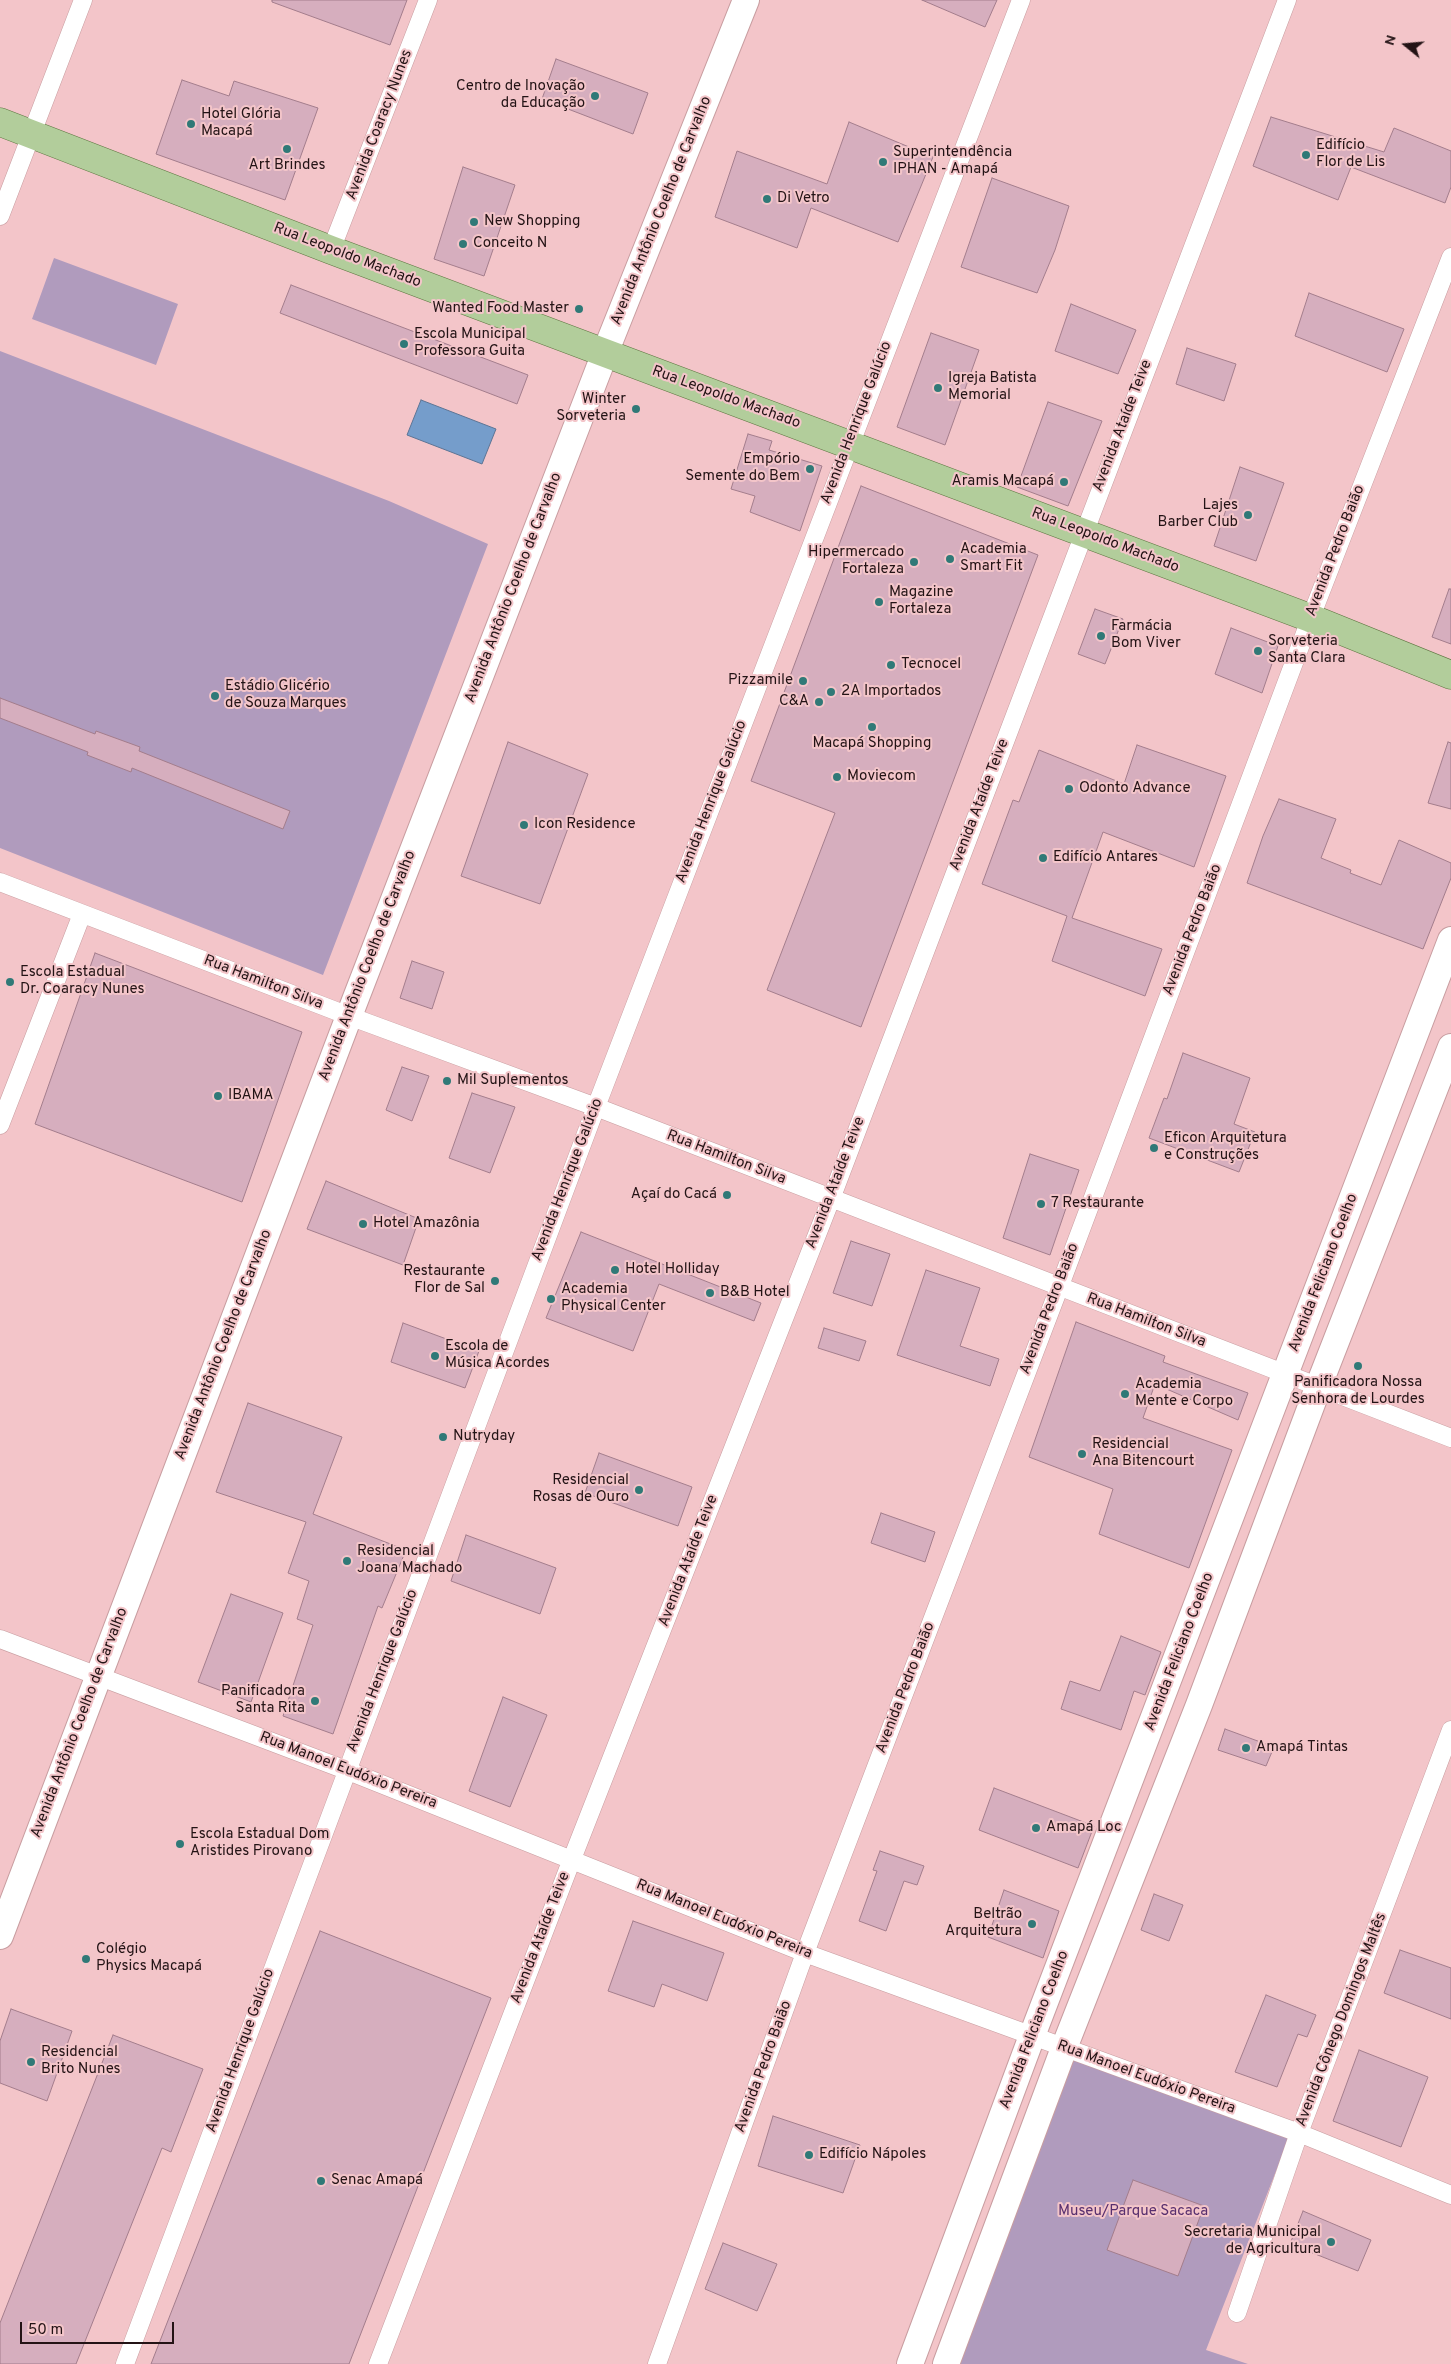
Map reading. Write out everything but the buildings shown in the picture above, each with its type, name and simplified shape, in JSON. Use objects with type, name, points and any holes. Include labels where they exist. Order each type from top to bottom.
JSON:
[{"type":"main road","name":"Rua Leopoldo Machado","points":[[0,122],[331,250],[1310,618],[1451,675]]},
{"type":"street","points":[[0,216],[83,0]]},
{"type":"street","name":"Avenida Coaracy Nunes","points":[[331,250],[428,0]]},
{"type":"street","name":"Avenida Antônio Coelho de Carvalho","points":[[0,1936],[97,1676],[349,1016],[605,353],[746,0]]},
{"type":"street","name":"Avenida Henrique Galúcio","points":[[125,2364],[596,1107],[848,444],[1021,0]]},
{"type":"street","name":"Avenida Ataíde Teive","points":[[378,2364],[572,1859],[830,1199],[1082,533],[1287,0]]},
{"type":"street","name":"Avenida Pedro Baião","points":[[657,2364],[805,1953],[1059,1288],[1310,618],[1451,257]]},
{"type":"street","name":"Rua Hamilton Silva","points":[[0,882],[349,1016],[596,1107],[1059,1288],[1319,1385],[1451,1438]]},
{"type":"street","points":[[0,1125],[82,914]]},
{"type":"street","name":"Avenida Feliciano Coelho","points":[[910,2364],[1032,2036],[1451,940]]},
{"type":"street","points":[[946,2364],[1064,2048],[1199,1705],[1319,1385],[1450,1050],[1413,1040]]},
{"type":"street","name":"Rua Manoel Eudóxio Pereira","points":[[0,1639],[346,1770],[805,1953],[1299,2133],[1451,2195]]},
{"type":"street","points":[[1165,1692],[1199,1705]]},
{"type":"street","name":"Avenida Cônego Domingos Maltês","points":[[1237,2313],[1299,2133],[1451,1730]]},
{"type":"street","points":[[964,2222],[994,2232]]},
{"type":"green space","points":[[54,258],[178,304],[156,365],[32,319]]},
{"type":"green space","name":"Estádio Glicério de Souza Marques","points":[[0,351],[389,501],[488,544],[323,975],[0,848]]},
{"type":"green space","name":"Museu/Parque Sacaca","points":[[1065,2056],[1289,2138],[1206,2350],[1248,2364],[948,2364]]},
{"type":"water","points":[[421,400],[496,429],[482,464],[407,435]]},
{"type":"place","name":"Centro de Inovação da Educação","points":[[595,96]]},
{"type":"place","name":"Hotel Glória Macapá","points":[[191,124]]},
{"type":"place","name":"Art Brindes","points":[[287,149]]},
{"type":"place","name":"Edifício Flor de Lis","points":[[1306,155]]},
{"type":"place","name":"Superintendência IPHAN - Amapá","points":[[883,162]]},
{"type":"place","name":"Di Vetro","points":[[767,199]]},
{"type":"place","name":"New Shopping","points":[[474,222]]},
{"type":"place","name":"Conceito N","points":[[463,244]]},
{"type":"place","name":"Wanted Food Master","points":[[579,309]]},
{"type":"place","name":"Escola Municipal Professora Guita","points":[[404,344]]},
{"type":"place","name":"Igreja Batista Memorial","points":[[938,388]]},
{"type":"place","name":"Winter Sorveteria","points":[[636,409]]},
{"type":"place","name":"Empório Semente do Bem","points":[[810,469]]},
{"type":"place","name":"Aramis Macapá","points":[[1064,482]]},
{"type":"place","name":"Lajes Barber Club","points":[[1248,515]]},
{"type":"place","name":"Academia Smart Fit","points":[[950,559]]},
{"type":"place","name":"Hipermercado Fortaleza","points":[[914,562]]},
{"type":"place","name":"Magazine Fortaleza","points":[[879,602]]},
{"type":"place","name":"Farmácia Bom Viver","points":[[1101,636]]},
{"type":"place","name":"Sorveteria Santa Clara","points":[[1258,651]]},
{"type":"place","name":"Tecnocel","points":[[891,665]]},
{"type":"place","name":"Pizzamile","points":[[803,681]]},
{"type":"place","name":"2A Importados","points":[[831,692]]},
{"type":"place","name":"Estádio Glicério de Souza Marques","points":[[215,696]]},
{"type":"place","name":"C&A","points":[[819,702]]},
{"type":"place","name":"Macapá Shopping","points":[[872,727]]},
{"type":"place","name":"Moviecom","points":[[837,777]]},
{"type":"place","name":"Odonto Advance","points":[[1069,789]]},
{"type":"place","name":"Icon Residence","points":[[524,825]]},
{"type":"place","name":"Edifício Antares","points":[[1043,858]]},
{"type":"place","name":"Escola Estadual Dr. Coaracy Nunes","points":[[10,982]]},
{"type":"place","name":"Mil Suplementos","points":[[447,1081]]},
{"type":"place","name":"IBAMA","points":[[218,1096]]},
{"type":"place","name":"Eficon Arquitetura e Construções","points":[[1154,1148]]},
{"type":"place","name":"Açaí do Cacá","points":[[727,1195]]},
{"type":"place","name":"7 Restaurante","points":[[1041,1204]]},
{"type":"place","name":"Hotel Amazônia","points":[[363,1224]]},
{"type":"place","name":"Hotel Holliday","points":[[615,1270]]},
{"type":"place","name":"Restaurante Flor de Sal","points":[[495,1281]]},
{"type":"place","name":"B&B Hotel","points":[[710,1293]]},
{"type":"place","name":"Academia Physical Center","points":[[551,1299]]},
{"type":"place","name":"Escola de Música Acordes","points":[[435,1356]]},
{"type":"place","name":"Panificadora Nossa Senhora de Lourdes","points":[[1358,1366]]},
{"type":"place","name":"Academia Mente e Corpo","points":[[1125,1394]]},
{"type":"place","name":"Nutryday","points":[[443,1437]]},
{"type":"place","name":"Residencial Ana Bitencourt","points":[[1082,1454]]},
{"type":"place","name":"Residencial Rosas de Ouro","points":[[639,1490]]},
{"type":"place","name":"Residencial Joana Machado","points":[[347,1561]]},
{"type":"place","name":"Panificadora Santa Rita","points":[[315,1701]]},
{"type":"place","name":"Amapá Tintas","points":[[1246,1748]]},
{"type":"place","name":"Amapá Loc","points":[[1036,1828]]},
{"type":"place","name":"Escola Estadual Dom Aristides Pirovano","points":[[180,1844]]},
{"type":"place","name":"Beltrão Arquitetura","points":[[1032,1924]]},
{"type":"place","name":"Colégio Physics Macapá","points":[[86,1959]]},
{"type":"place","name":"Residencial Brito Nunes","points":[[31,2062]]},
{"type":"place","name":"Edifício Nápoles","points":[[809,2155]]},
{"type":"place","name":"Senac Amapá","points":[[321,2181]]},
{"type":"place","name":"Secretaria Municipal de Agricultura","points":[[1331,2242]]}]
